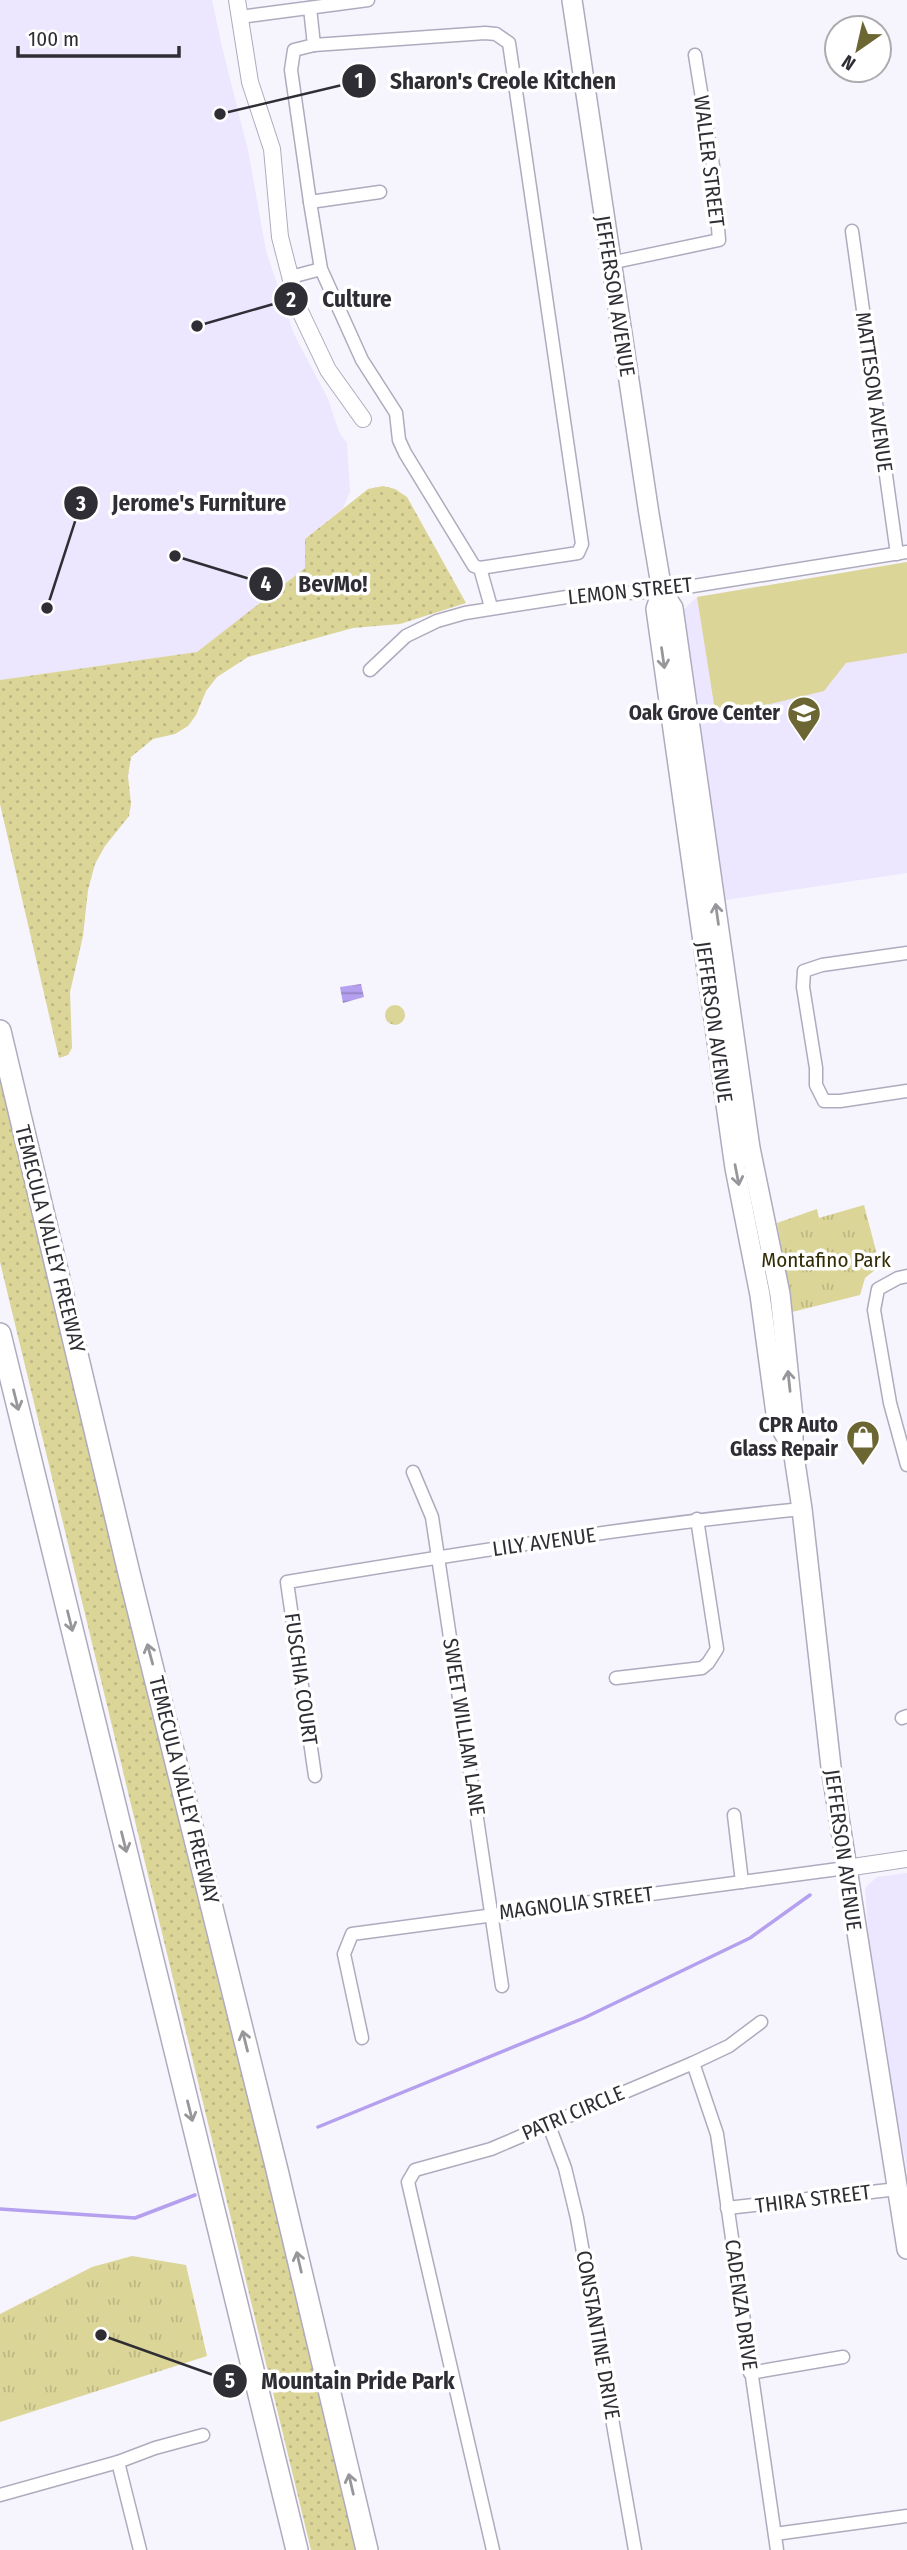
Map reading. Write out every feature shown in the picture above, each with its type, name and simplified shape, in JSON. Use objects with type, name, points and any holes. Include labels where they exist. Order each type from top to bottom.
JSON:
[{"type":"highway","name":"TEMECULA VALLEY FREEWAY","points":[[0,1031],[367,2550]]},
{"type":"highway","points":[[0,1334],[297,2550]]},
{"type":"main road","name":"JEFFERSON AVENUE","points":[[572,0],[662,591],[673,608],[750,1148],[780,1294],[793,1418],[793,1449],[829,1755],[907,2249]]},
{"type":"main road","name":"JEFFERSON AVENUE","points":[[662,591],[656,609],[735,1168],[760,1295],[777,1422],[793,1449]]},
{"type":"main road","points":[[708,987],[721,1001],[737,1116],[750,1148]]},
{"type":"street","points":[[237,0],[250,82],[272,149],[280,237],[298,307],[328,370],[363,419]]},
{"type":"street","points":[[240,17],[368,0]]},
{"type":"street","points":[[310,8],[314,45]]},
{"type":"street","points":[[485,33],[496,34],[509,43],[582,544],[578,552],[480,568],[474,566],[405,453],[399,440],[396,414],[362,360],[321,269],[291,70],[294,50],[314,45],[485,33]]},
{"type":"street","name":"WALLER STREET","points":[[610,263],[719,240],[713,166],[695,55]]},
{"type":"street","points":[[310,202],[380,192]]},
{"type":"street","name":"MATTESON AVENUE","points":[[852,231],[902,553]]},
{"type":"street","points":[[291,277],[321,269]]},
{"type":"street","name":"LEMON STREET","points":[[370,670],[406,636],[437,621],[491,607],[573,596],[662,591],[902,553]]},
{"type":"street","points":[[480,568],[491,607]]},
{"type":"street","points":[[907,953],[831,963],[804,971],[803,988],[816,1068],[816,1085],[824,1101],[907,1091]]},
{"type":"street","points":[[907,1276],[878,1289],[874,1310],[890,1402],[907,1465]]},
{"type":"street","name":"SWEET WILLIAM LANE","points":[[413,1472],[432,1517],[502,1986]]},
{"type":"street","name":"LILY AVENUE","points":[[287,1582],[438,1557],[697,1520],[802,1509]]},
{"type":"street","points":[[616,1678],[702,1668],[716,1649],[697,1520]]},
{"type":"street","name":"FUSCHIA COURT","points":[[287,1582],[315,1776]]},
{"type":"street","points":[[734,1815],[742,1882]]},
{"type":"street","name":"MAGNOLIA STREET","points":[[362,2038],[344,1954],[352,1934],[907,1859]]},
{"type":"street","name":"PATRI CIRCLE","points":[[493,2550],[408,2182],[415,2170],[491,2149],[693,2063],[729,2046],[761,2022]]},
{"type":"street","name":"CADENZA DRIVE","points":[[693,2063],[717,2134],[777,2550]]},
{"type":"street","name":"CONSTANTINE DRIVE","points":[[548,2123],[565,2168],[577,2218],[635,2550]]},
{"type":"street","name":"THIRA STREET","points":[[727,2208],[898,2189]]},
{"type":"street","points":[[750,2373],[843,2357]]},
{"type":"street","points":[[0,2495],[203,2435]]},
{"type":"street","points":[[118,2462],[140,2550]]},
{"type":"street","points":[[775,2534],[907,2516]]},
{"type":"shaded area","points":[[0,0],[212,0],[248,150],[266,251],[294,334],[328,399],[339,432],[347,443],[350,492],[343,508],[305,539],[305,568],[198,652],[0,680]]},
{"type":"shaded area","name":"Oak Grove Center","points":[[907,562],[907,873],[725,900],[680,613],[697,597]]},
{"type":"shaded area","points":[[361,984],[364,997],[343,1003],[340,987]]},
{"type":"shaded area","points":[[907,1873],[907,2170],[871,1973],[865,1888],[877,1877]]},
{"type":"green space","points":[[383,486],[395,489],[407,497],[466,603],[400,624],[353,628],[248,657],[217,677],[206,691],[188,726],[175,734],[153,739],[131,757],[128,776],[131,804],[129,816],[105,846],[95,864],[70,992],[72,1048],[68,1055],[59,1058],[0,804],[0,680],[197,652],[305,568],[305,539],[368,489]]},
{"type":"green space","points":[[907,562],[907,653],[846,663],[824,691],[716,717],[697,597]]},
{"type":"green space","points":[[391,1005],[399,1005],[405,1015],[399,1025],[391,1025],[385,1019],[385,1011]]},
{"type":"green space","points":[[0,1072],[356,2550],[311,2550],[0,1262]]},
{"type":"green space","name":"Montafino Park","points":[[864,1205],[880,1266],[865,1278],[860,1295],[792,1312],[777,1223],[817,1209],[819,1218]]},
{"type":"green space","points":[[132,2256],[186,2265],[207,2356],[0,2422],[0,2314],[92,2267]]},
{"type":"waterway","points":[[318,2127],[584,2018],[750,1938],[810,1895]]},
{"type":"waterway","points":[[0,2209],[135,2218],[195,2195]]},
{"type":"place","name":"Sharon's Creole Kitchen","points":[[220,114]]},
{"type":"place","name":"Culture","points":[[197,326]]},
{"type":"place","name":"BevMo!","points":[[175,556]]},
{"type":"place","name":"Jerome's Furniture","points":[[47,608]]},
{"type":"place","name":"Oak Grove Center","points":[[804,743]]},
{"type":"place","name":"CPR Auto Glass Repair","points":[[863,1467]]},
{"type":"place","name":"Mountain Pride Park","points":[[101,2335]]}]
